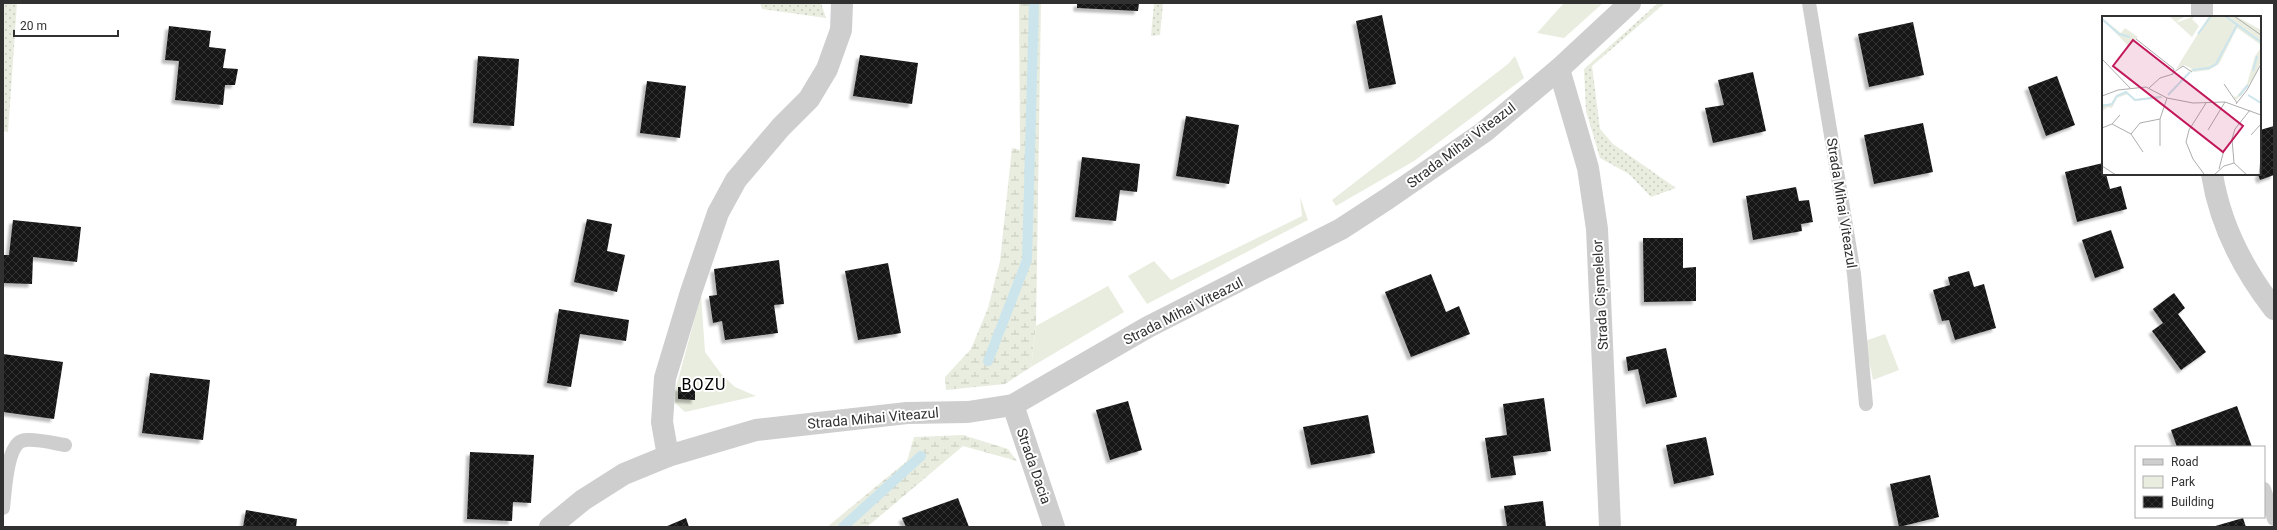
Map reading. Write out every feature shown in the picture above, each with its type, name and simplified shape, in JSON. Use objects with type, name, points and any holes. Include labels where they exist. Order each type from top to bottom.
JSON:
[{"type":"street","points":[[668,456],[662,422],[665,378],[691,292],[718,213],[736,180],[781,127],[809,99],[827,69],[841,30],[842,3]]},
{"type":"street","name":"Strada Mihai Viteazul","points":[[550,527],[583,500],[624,474],[668,456],[756,430],[907,413],[968,412],[1013,406],[1148,327],[1341,229],[1387,199],[1484,132],[1630,3]]},
{"type":"street","points":[[2202,3],[2202,16]]},
{"type":"street","name":"Strada Cișmelelor","points":[[1558,68],[1588,168],[1597,229],[1610,527]]},
{"type":"street","points":[[2212,175],[2228,233],[2251,280],[2274,309]]},
{"type":"street","name":"Strada Dacia","points":[[1013,406],[1054,527]]},
{"type":"lane","name":"Strada Mihai Viteazul","points":[[1809,3],[1854,274],[1866,404]]},
{"type":"lane","points":[[3,508],[10,454],[16,443],[24,440],[65,445]]},
{"type":"lane","points":[[2265,492],[2274,519]]},
{"type":"green space","points":[[3,3],[17,3],[8,132],[3,131]]},
{"type":"green space","points":[[760,3],[821,3],[826,18],[762,9]]},
{"type":"green space","points":[[1019,3],[1041,3],[1036,326],[1031,367],[1005,384],[946,390],[945,377],[971,349],[988,308],[1000,261],[1012,148],[1020,150]]},
{"type":"green space","points":[[1154,3],[1163,3],[1160,35],[1151,36]]},
{"type":"green space","points":[[1564,3],[1603,3],[1564,38],[1537,33]]},
{"type":"green space","points":[[1658,3],[1665,3],[1592,66],[1600,129],[1613,144],[1676,188],[1651,197],[1629,174],[1600,158],[1586,111],[1584,69]]},
{"type":"green space","points":[[1515,56],[1524,78],[1414,161],[1336,206],[1332,200],[1508,64]]},
{"type":"green space","points":[[1300,197],[1308,220],[1147,304],[1128,276],[1154,261],[1171,280],[1302,216]]},
{"type":"green space","points":[[1108,286],[1124,312],[1031,367],[1036,326]]},
{"type":"green space","points":[[701,295],[705,352],[722,375],[735,387],[756,396],[685,412],[675,403],[675,391]]},
{"type":"green space","points":[[1885,334],[1899,370],[1873,380],[1865,341]]},
{"type":"green space","points":[[963,435],[1008,449],[1017,461],[963,446],[867,527],[827,527],[907,461],[914,437]]},
{"type":"building","points":[[1077,3],[1139,3],[1138,11],[1077,8]]},
{"type":"building","points":[[1382,15],[1396,84],[1369,89],[1356,21]]},
{"type":"building","points":[[1913,22],[1924,75],[1869,87],[1858,34]]},
{"type":"building","points":[[169,26],[211,31],[209,47],[226,49],[223,68],[238,69],[235,85],[225,85],[223,105],[175,100],[179,61],[165,60]]},
{"type":"building","points":[[860,55],[918,63],[912,104],[853,96]]},
{"type":"building","points":[[478,56],[519,59],[514,126],[473,123]]},
{"type":"building","points":[[1753,72],[1766,131],[1713,143],[1705,108],[1724,105],[1718,80]]},
{"type":"building","points":[[2057,76],[2075,125],[2046,136],[2028,87]]},
{"type":"building","points":[[647,81],[686,86],[680,138],[640,133]]},
{"type":"building","points":[[1186,116],[1239,125],[1229,184],[1176,176]]},
{"type":"building","points":[[1923,123],[1933,172],[1874,184],[1864,135]]},
{"type":"building","points":[[2274,126],[2274,175],[2260,180],[2258,175],[2261,175],[2261,130]]},
{"type":"building","points":[[1082,157],[1140,164],[1137,192],[1120,190],[1116,221],[1075,217]]},
{"type":"building","points":[[2102,163],[2102,175],[2106,175],[2110,189],[2121,186],[2127,209],[2077,222],[2065,172]]},
{"type":"building","points":[[1796,187],[1799,201],[1809,200],[1813,222],[1801,224],[1802,231],[1753,240],[1746,196]]},
{"type":"building","points":[[587,219],[612,224],[607,251],[625,255],[617,292],[574,282]]},
{"type":"building","points":[[13,220],[81,227],[77,262],[33,257],[32,284],[3,283],[3,255],[9,255]]},
{"type":"building","points":[[2111,230],[2124,268],[2095,278],[2082,240]]},
{"type":"building","points":[[1643,238],[1683,238],[1683,268],[1696,267],[1696,301],[1644,302]]},
{"type":"building","points":[[779,260],[784,304],[774,305],[778,333],[725,340],[722,321],[713,323],[709,296],[717,295],[714,269]]},
{"type":"building","points":[[888,263],[901,333],[858,340],[845,271]]},
{"type":"building","points":[[1969,271],[1974,287],[1984,284],[1996,328],[1955,340],[1949,320],[1942,321],[1933,290],[1950,285],[1948,277]]},
{"type":"building","points":[[1431,274],[1446,312],[1459,306],[1470,334],[1411,357],[1385,292]]},
{"type":"building","points":[[2174,293],[2185,308],[2178,314],[2206,352],[2181,370],[2152,331],[2163,323],[2153,309]]},
{"type":"building","points":[[559,309],[629,320],[626,341],[580,334],[571,387],[547,383]]},
{"type":"building","points":[[1666,348],[1677,397],[1646,404],[1638,369],[1628,371],[1626,357]]},
{"type":"building","points":[[3,354],[63,362],[54,419],[3,412]]},
{"type":"building","points":[[150,373],[210,380],[203,440],[142,433]]},
{"type":"building","points":[[678,387],[695,388],[695,400],[678,399]]},
{"type":"building","points":[[1544,398],[1551,451],[1513,456],[1516,475],[1491,478],[1485,438],[1507,435],[1503,404]]},
{"type":"building","points":[[1128,401],[1142,450],[1110,460],[1096,410]]},
{"type":"building","points":[[2237,406],[2252,446],[2177,446],[2171,430]]},
{"type":"building","points":[[1368,415],[1375,453],[1311,465],[1303,427]]},
{"type":"building","points":[[1706,437],[1714,475],[1674,484],[1666,445]]},
{"type":"building","points":[[470,452],[534,455],[531,503],[513,502],[512,521],[467,519]]},
{"type":"building","points":[[1930,475],[1939,517],[1899,527],[1890,484]]},
{"type":"building","points":[[958,498],[969,527],[906,527],[902,518]]},
{"type":"building","points":[[1543,501],[1546,527],[1507,527],[1504,506]]},
{"type":"building","points":[[246,510],[297,519],[296,527],[243,527]]},
{"type":"building","points":[[686,518],[689,527],[665,527]]},
{"type":"building","points":[[2243,518],[2246,527],[2212,527]]},
{"type":"waterway","points":[[988,361],[1027,260],[1034,3]]},
{"type":"waterway","points":[[843,527],[921,456]]},
{"type":"district","name":"BOZU","points":[[704,384]]}]
